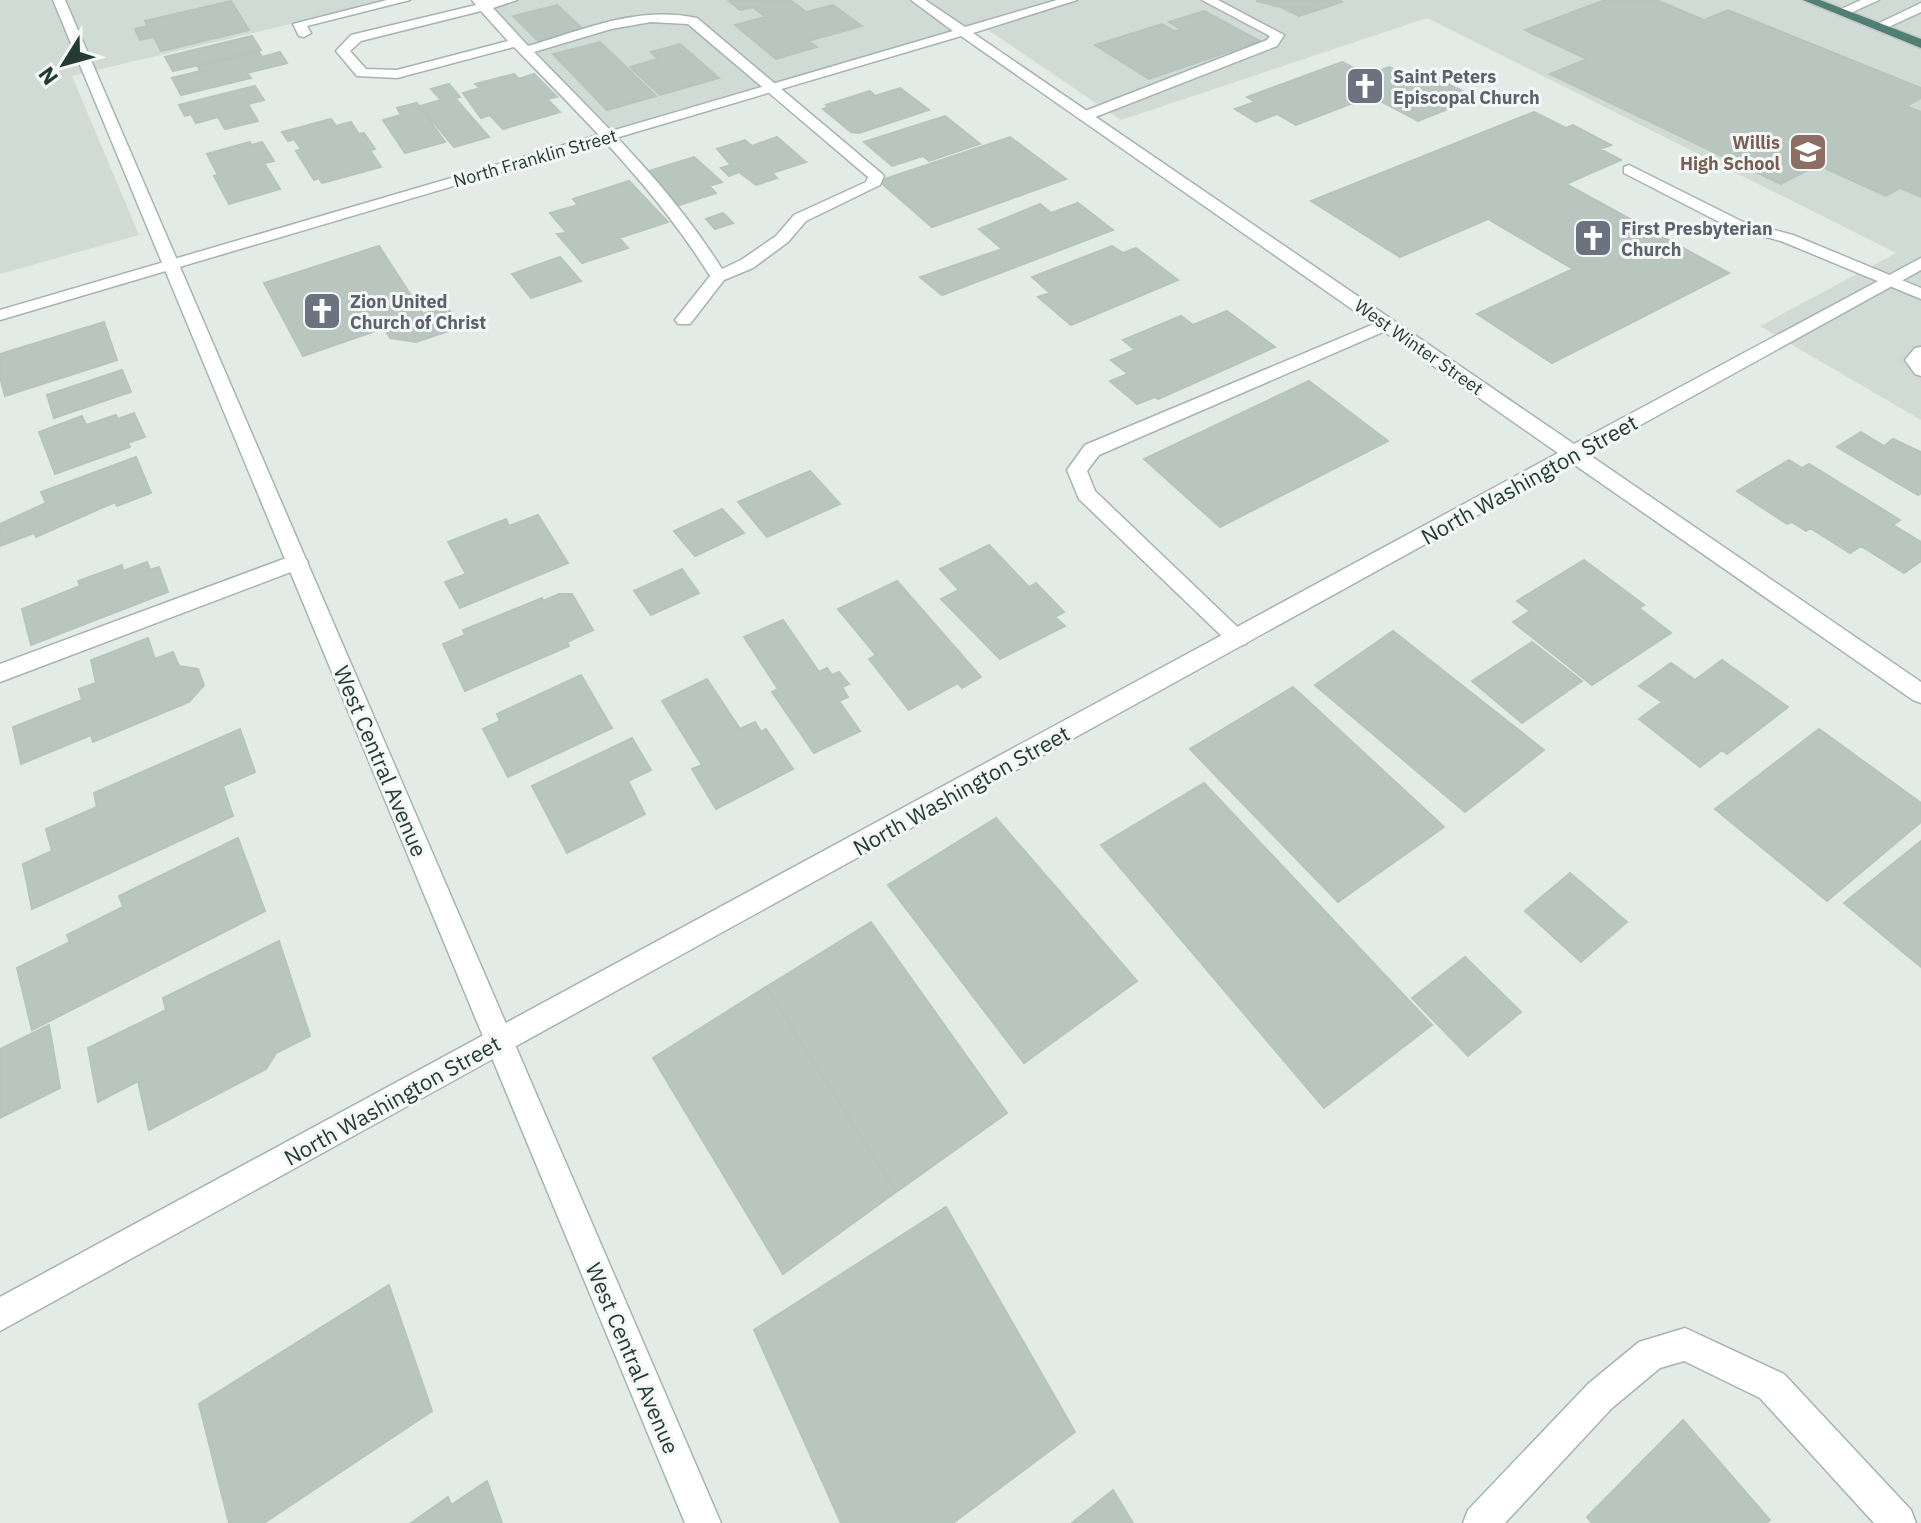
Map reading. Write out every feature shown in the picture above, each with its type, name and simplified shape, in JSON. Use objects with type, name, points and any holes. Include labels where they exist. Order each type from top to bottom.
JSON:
[{"type":"highway","points":[[1809,0],[1921,44]]},
{"type":"street","name":"West Central Avenue","points":[[59,0],[703,1523]]},
{"type":"street","points":[[324,0],[329,7],[358,0]]},
{"type":"street","points":[[304,33],[299,24],[404,0]]},
{"type":"street","points":[[511,0],[481,3],[356,38],[343,51],[362,73],[397,74],[645,17],[669,16],[692,21],[876,176],[872,185],[800,218],[782,239],[759,256],[718,276],[684,320]]},
{"type":"street","name":"West Winter Street","points":[[917,0],[1921,694]]},
{"type":"street","name":"North Franklin Street","points":[[0,315],[1071,0]]},
{"type":"street","points":[[1085,116],[1272,43],[1277,35],[1208,0]]},
{"type":"street","points":[[1841,12],[1873,0]]},
{"type":"street","points":[[481,3],[663,197],[699,243],[718,276]]},
{"type":"street","points":[[1877,27],[1921,7]]},
{"type":"street","points":[[1629,170],[1737,225],[1787,238],[1892,279],[1921,294]]},
{"type":"street","name":"North Washington Street","points":[[0,1315],[1921,263]]},
{"type":"street","points":[[1238,638],[1086,494],[1077,470],[1092,450],[1386,324]]},
{"type":"street","points":[[1921,352],[1914,360],[1921,370]]},
{"type":"street","points":[[0,673],[297,562]]},
{"type":"street","points":[[1481,1523],[1600,1396],[1651,1354],[1685,1344],[1772,1386],[1898,1523]]},
{"type":"shaded area","points":[[0,0],[391,0],[72,76],[139,235],[0,274]]},
{"type":"shaded area","points":[[480,0],[1921,0],[1921,420],[1760,326],[1896,253],[1427,18],[1121,120],[985,28],[618,138]]},
{"type":"building","points":[[790,0],[806,12],[833,5],[862,26],[808,41],[817,47],[776,59],[735,25],[765,17],[753,7],[740,10],[729,1]]},
{"type":"building","name":"Willis High School","points":[[1605,0],[1656,0],[1704,20],[1728,10],[1921,88],[1921,98],[1906,106],[1921,112],[1921,197],[1900,188],[1886,196],[1818,165],[1781,184],[1550,74],[1587,59],[1525,30]]},
{"type":"building","points":[[231,1],[249,30],[161,51],[154,37],[140,40],[135,29],[148,26],[145,21]]},
{"type":"building","points":[[1256,1],[1342,2],[1299,16],[1281,7]]},
{"type":"building","points":[[557,5],[583,29],[538,41],[513,16]]},
{"type":"building","points":[[1204,11],[1260,41],[1149,79],[1095,45],[1162,24],[1174,31],[1182,30],[1169,22]]},
{"type":"building","points":[[252,36],[261,50],[173,71],[165,57]]},
{"type":"building","points":[[600,42],[656,96],[607,110],[553,54]]},
{"type":"building","points":[[680,44],[719,78],[660,95],[630,67],[658,59],[651,52]]},
{"type":"building","points":[[259,52],[262,57],[280,52],[287,63],[247,73],[251,78],[181,95],[172,78],[200,71],[198,67]]},
{"type":"building","name":"Saint Peters Episcopal Church","points":[[1342,62],[1367,75],[1389,67],[1408,76],[1422,71],[1476,98],[1418,121],[1371,96],[1296,125],[1277,114],[1256,122],[1235,109],[1255,102],[1247,97]]},
{"type":"building","points":[[514,74],[519,79],[534,74],[557,97],[547,99],[560,112],[503,129],[490,115],[481,118],[463,93],[480,88],[475,84]]},
{"type":"building","points":[[449,84],[460,97],[455,98],[489,137],[454,147],[420,106],[441,100],[431,89]]},
{"type":"building","points":[[255,86],[264,100],[248,104],[258,121],[225,129],[218,117],[196,123],[191,114],[185,116],[179,105]]},
{"type":"building","points":[[900,88],[929,110],[859,133],[851,132],[823,109],[828,107],[826,105],[870,91],[875,96]]},
{"type":"building","points":[[417,103],[445,142],[405,153],[383,120],[401,115],[397,108]]},
{"type":"building","name":"First Presbyterian Church","points":[[1534,112],[1566,128],[1573,125],[1611,145],[1600,149],[1621,160],[1566,184],[1729,273],[1552,363],[1477,314],[1573,269],[1488,219],[1400,257],[1311,201]]},
{"type":"building","points":[[945,116],[980,144],[929,161],[923,156],[892,166],[864,142]]},
{"type":"building","points":[[331,119],[336,126],[351,122],[359,134],[364,133],[375,149],[370,150],[381,167],[322,183],[319,178],[314,180],[296,151],[301,149],[294,139],[288,141],[282,132]]},
{"type":"building","points":[[777,137],[806,162],[772,173],[777,178],[756,185],[739,172],[729,176],[721,168],[731,165],[717,149],[745,140],[752,146]]},
{"type":"building","points":[[1010,137],[1066,179],[932,227],[879,181]]},
{"type":"building","points":[[250,142],[252,145],[262,142],[274,161],[264,163],[280,189],[229,204],[214,176],[218,175],[207,154]]},
{"type":"building","points":[[694,157],[722,182],[709,186],[716,193],[679,205],[646,172]]},
{"type":"building","points":[[629,181],[668,222],[619,238],[628,248],[582,263],[557,234],[567,233],[550,213],[578,205],[573,199]]},
{"type":"building","points":[[1078,203],[1113,230],[942,295],[920,277],[1002,249],[979,229],[1040,204],[1051,213]]},
{"type":"building","points":[[723,213],[733,223],[715,229],[706,219]]},
{"type":"building","points":[[379,246],[423,314],[446,306],[461,327],[416,342],[390,338],[384,328],[303,356],[264,283]]},
{"type":"building","points":[[1112,246],[1123,253],[1136,248],[1178,280],[1071,325],[1038,297],[1050,293],[1032,277]]},
{"type":"building","points":[[560,257],[581,281],[531,298],[512,274]]},
{"type":"building","points":[[1227,311],[1275,347],[1158,399],[1155,397],[1137,404],[1110,381],[1128,374],[1111,360],[1135,350],[1123,340],[1181,316],[1193,325]]},
{"type":"building","points":[[104,322],[117,360],[5,396],[0,377],[0,354]]},
{"type":"building","points":[[122,370],[131,392],[54,418],[47,395]]},
{"type":"building","points":[[1309,381],[1388,441],[1220,527],[1144,459]]},
{"type":"building","points":[[134,413],[145,437],[128,443],[130,447],[55,474],[39,432],[82,416],[86,425],[116,415],[118,419]]},
{"type":"building","points":[[1861,432],[1884,446],[1893,439],[1921,452],[1921,493],[1918,495],[1837,447]]},
{"type":"building","points":[[136,457],[151,493],[117,506],[115,502],[36,537],[34,533],[0,546],[0,524],[46,503],[41,492]]},
{"type":"building","points":[[1789,460],[1802,468],[1809,464],[1900,520],[1893,525],[1921,542],[1921,561],[1904,573],[1861,546],[1850,553],[1810,528],[1806,531],[1792,522],[1787,524],[1737,491]]},
{"type":"building","points":[[810,471],[840,504],[767,537],[738,502]]},
{"type":"building","points":[[722,509],[744,533],[695,556],[674,531]]},
{"type":"building","points":[[538,515],[568,563],[460,608],[445,582],[466,574],[448,542],[506,519],[509,526]]},
{"type":"building","points":[[989,545],[1029,587],[1036,583],[1064,612],[1055,617],[1065,626],[1000,659],[941,599],[959,590],[940,569]]},
{"type":"building","points":[[1584,560],[1644,605],[1639,608],[1671,633],[1592,685],[1513,622],[1530,611],[1517,601]]},
{"type":"building","points":[[147,562],[150,570],[159,567],[168,592],[31,645],[22,609],[80,586],[78,581],[122,565],[123,571]]},
{"type":"building","points":[[682,569],[699,593],[651,615],[634,591]]},
{"type":"building","points":[[897,581],[981,677],[962,688],[958,683],[909,710],[869,659],[876,655],[838,609]]},
{"type":"building","points":[[559,594],[572,594],[593,630],[567,642],[569,646],[465,691],[443,644],[465,635],[463,630]]},
{"type":"building","points":[[783,620],[819,672],[827,668],[832,675],[839,672],[849,684],[842,687],[848,697],[839,701],[860,731],[814,753],[772,692],[778,689],[744,637]]},
{"type":"building","points":[[1393,631],[1544,750],[1465,812],[1315,685]]},
{"type":"building","points":[[148,638],[155,659],[173,652],[179,666],[198,669],[204,685],[189,702],[93,742],[91,735],[21,764],[13,727],[82,700],[79,689],[96,683],[91,660]]},
{"type":"building","points":[[1532,642],[1582,681],[1522,723],[1472,681]]},
{"type":"building","points":[[1722,660],[1788,707],[1727,754],[1722,750],[1700,767],[1639,719],[1662,702],[1639,686],[1671,663],[1695,680]]},
{"type":"building","points":[[581,675],[612,728],[508,777],[483,729],[500,721],[497,714]]},
{"type":"building","points":[[707,679],[740,729],[755,722],[761,732],[766,729],[793,769],[716,809],[692,769],[702,765],[662,701]]},
{"type":"building","points":[[1293,687],[1444,827],[1338,902],[1190,749]]},
{"type":"building","points":[[240,729],[255,772],[223,786],[233,816],[32,909],[23,864],[52,851],[46,829],[97,807],[94,793]]},
{"type":"building","points":[[1819,729],[1921,803],[1921,822],[1827,901],[1715,809]]},
{"type":"building","points":[[632,738],[651,770],[628,781],[645,814],[567,853],[532,786]]},
{"type":"building","points":[[1204,783],[1432,1025],[1324,1108],[1101,845]]},
{"type":"building","points":[[996,818],[1137,981],[1024,1063],[888,885]]},
{"type":"building","points":[[238,838],[265,911],[32,1030],[17,968],[70,942],[67,935],[123,907],[119,896]]},
{"type":"building","points":[[1921,841],[1921,967],[1844,903]]},
{"type":"building","points":[[1570,873],[1627,922],[1581,962],[1525,911]]},
{"type":"building","points":[[871,922],[1007,1113],[896,1192],[766,987]]},
{"type":"building","points":[[279,941],[310,1036],[276,1053],[266,1069],[149,1130],[138,1081],[98,1102],[88,1048],[166,1010],[163,998]]},
{"type":"building","points":[[1465,957],[1521,1012],[1468,1056],[1412,998]]},
{"type":"building","points":[[766,987],[896,1192],[783,1274],[653,1058]]},
{"type":"building","points":[[49,1025],[60,1088],[0,1118],[0,1049]]},
{"type":"building","points":[[946,1207],[1075,1432],[953,1523],[841,1523],[754,1330]]},
{"type":"building","points":[[389,1285],[432,1411],[264,1523],[229,1523],[199,1404]]},
{"type":"building","points":[[1683,1420],[1770,1520],[1766,1523],[1592,1523],[1587,1517]]},
{"type":"building","points":[[487,1481],[502,1523],[411,1523],[448,1497],[451,1505]]},
{"type":"building","points":[[1113,1490],[1133,1523],[1072,1523]]},
{"type":"place","name":"Saint Peters Episcopal Church","points":[[1365,86]]},
{"type":"place","name":"Willis High School","points":[[1808,152]]},
{"type":"place","name":"First Presbyterian Church","points":[[1593,238]]},
{"type":"place","name":"Zion United Church of Christ","points":[[322,311]]}]
